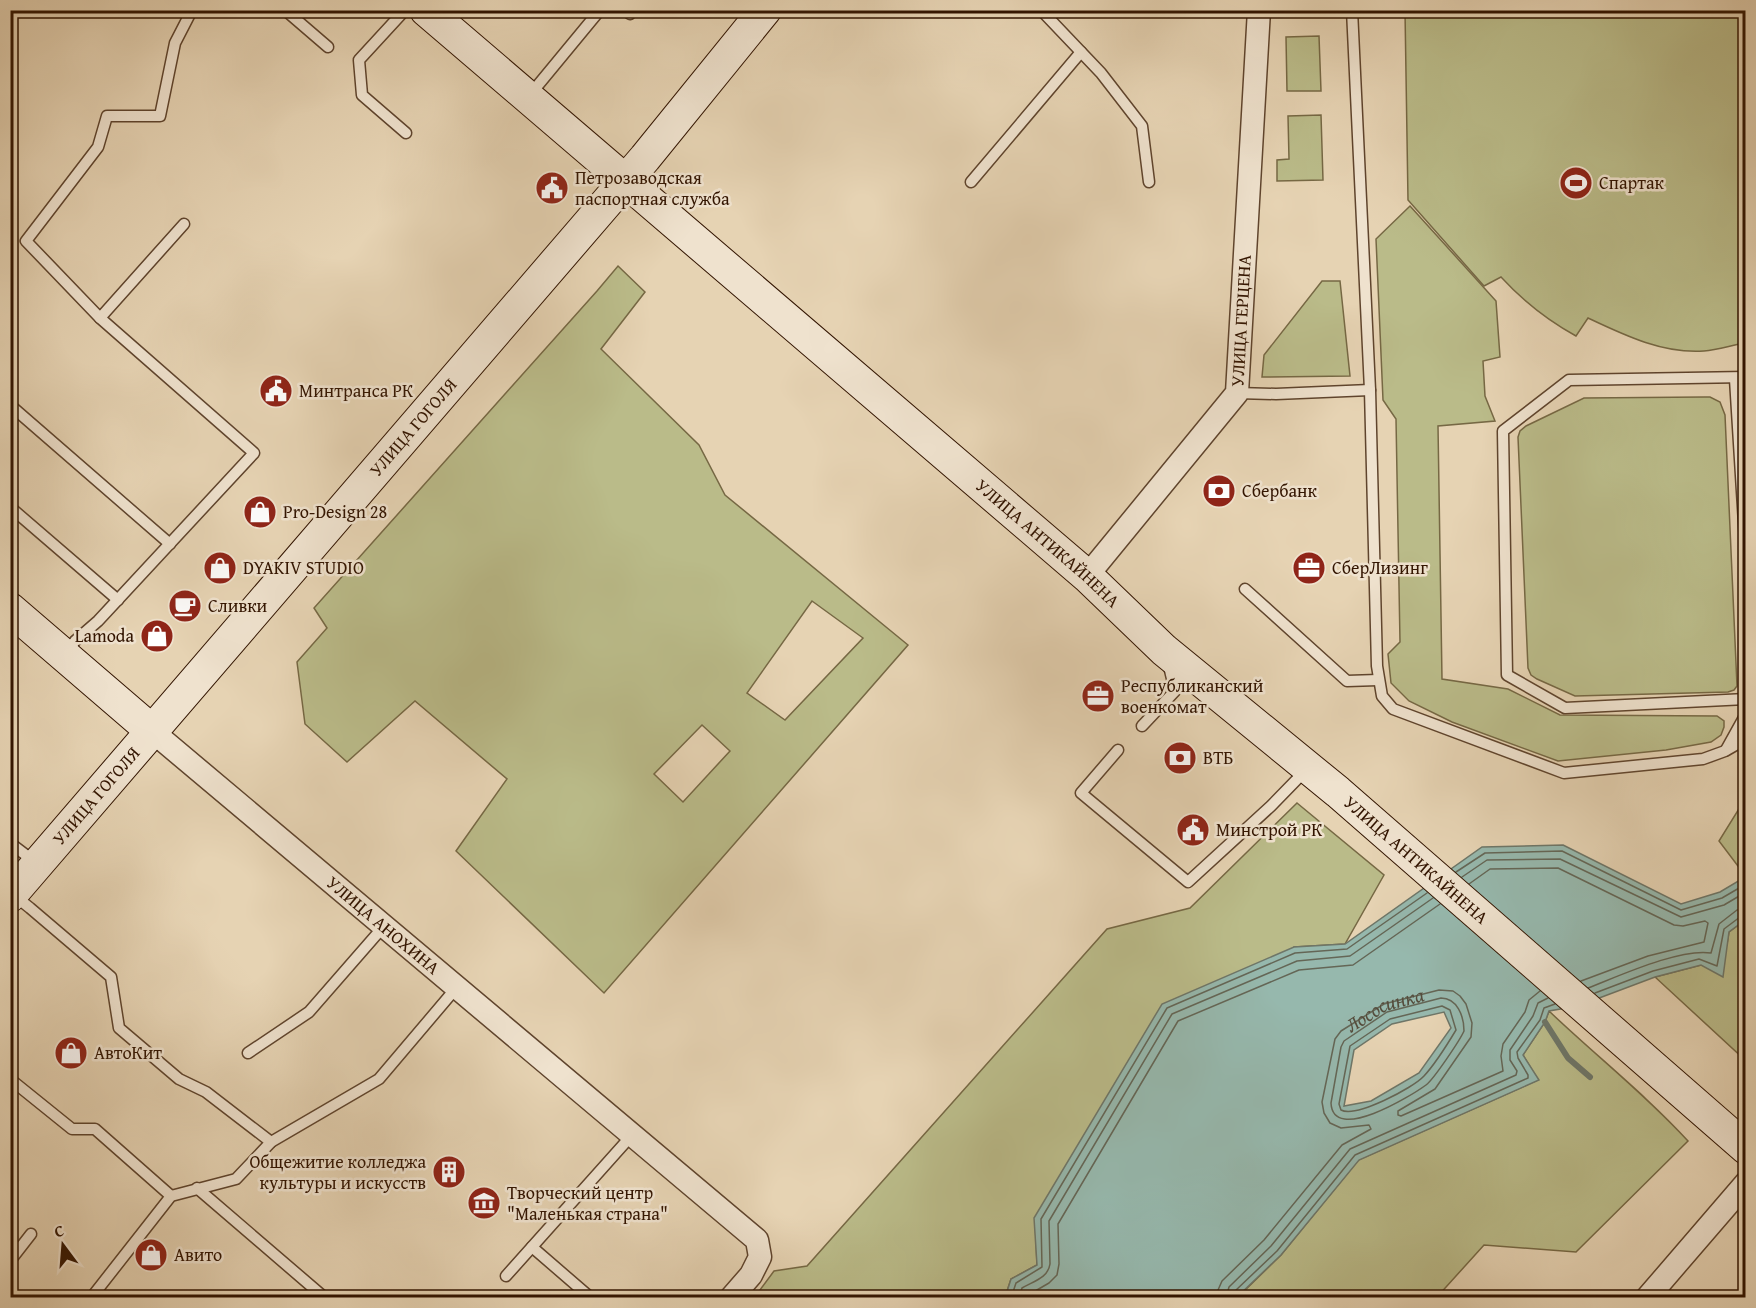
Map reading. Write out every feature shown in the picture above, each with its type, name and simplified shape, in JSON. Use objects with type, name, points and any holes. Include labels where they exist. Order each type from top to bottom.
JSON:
[{"type":"main road","name":"УЛИЦА АНТИКАЙНЕНА","points":[[426,10],[1087,576],[1164,650],[1338,792],[1746,1148]]},
{"type":"main road","name":"УЛИЦА ГОГОЛЯ","points":[[11,895],[625,180],[765,10]]},
{"type":"main road","name":"УЛИЦА АНОХИНА","points":[[10,609],[152,731]]},
{"type":"street","name":"УЛИЦА ГЕРЦЕНА","points":[[1087,576],[1238,393],[1258,10]]},
{"type":"street","name":"УЛИЦА АНОХИНА","points":[[152,731],[757,1240],[760,1257],[750,1275],[731,1298]]},
{"type":"street","points":[[1647,1298],[1746,1183]]},
{"type":"lane","points":[[65,656],[75,641],[118,600],[254,453],[100,318],[26,241],[98,147],[107,116],[160,116],[175,44],[192,10]]},
{"type":"lane","points":[[285,10],[328,47]]},
{"type":"lane","points":[[405,10],[359,60],[362,95],[406,133]]},
{"type":"lane","points":[[528,98],[600,10]]},
{"type":"lane","points":[[625,10],[630,14],[633,10]]},
{"type":"lane","points":[[1041,10],[1101,73],[1142,126],[1149,182]]},
{"type":"lane","points":[[1352,10],[1370,390],[1378,680],[1382,696],[1393,709],[1564,773],[1703,759],[1725,751],[1746,739]]},
{"type":"lane","points":[[971,182],[1081,52]]},
{"type":"lane","points":[[100,318],[184,224]]},
{"type":"lane","points":[[1746,556],[1740,378],[1569,380],[1503,431],[1507,675],[1565,708],[1746,699]]},
{"type":"lane","points":[[1238,393],[1276,394],[1370,390]]},
{"type":"lane","points":[[10,405],[170,544]]},
{"type":"lane","points":[[10,507],[118,600]]},
{"type":"lane","points":[[1245,589],[1347,681],[1378,680]]},
{"type":"lane","points":[[1142,726],[1175,691],[1164,650]]},
{"type":"lane","points":[[1725,751],[1746,714]]},
{"type":"lane","points":[[1118,750],[1081,793],[1188,882],[1309,768]]},
{"type":"lane","points":[[10,843],[37,864]]},
{"type":"lane","points":[[11,895],[30,908],[111,977],[119,1028],[179,1079],[206,1092],[271,1142]]},
{"type":"lane","points":[[248,1053],[309,1012],[384,926]]},
{"type":"lane","points":[[91,1298],[171,1196],[236,1179],[271,1142],[379,1079],[457,987]]},
{"type":"lane","points":[[10,1079],[72,1129],[95,1129],[171,1196]]},
{"type":"lane","points":[[506,1276],[632,1135]]},
{"type":"lane","points":[[197,1188],[325,1298]]},
{"type":"lane","points":[[10,1261],[31,1234]]},
{"type":"lane","points":[[532,1247],[591,1298]]},
{"type":"green space","name":"Спартак","points":[[1405,11],[1745,11],[1745,343],[1704,351],[1674,350],[1630,337],[1588,318],[1576,336],[1536,310],[1501,277],[1484,286],[1408,200]]},
{"type":"green space","points":[[1319,36],[1321,91],[1287,91],[1286,37]]},
{"type":"green space","points":[[1321,115],[1323,180],[1277,181],[1277,160],[1289,159],[1288,116]]},
{"type":"green space","points":[[1410,206],[1496,301],[1500,357],[1483,361],[1485,396],[1495,421],[1438,426],[1442,679],[1508,689],[1560,715],[1717,716],[1724,721],[1724,727],[1721,735],[1711,742],[1666,750],[1558,761],[1452,722],[1409,701],[1391,683],[1388,654],[1400,642],[1396,419],[1383,400],[1376,239]]},
{"type":"green space","points":[[618,266],[645,292],[601,349],[699,445],[725,495],[908,645],[604,993],[456,851],[507,779],[415,701],[347,762],[305,724],[297,662],[327,628],[314,608]],"holes":[[[812,601],[863,638],[785,720],[747,693]],[[702,725],[730,751],[683,802],[654,774]]]},
{"type":"green space","points":[[1322,281],[1340,281],[1350,376],[1262,377],[1264,355]]},
{"type":"green space","points":[[1710,397],[1720,402],[1725,415],[1737,686],[1728,692],[1575,696],[1537,679],[1531,675],[1528,668],[1518,437],[1520,431],[1584,398]]},
{"type":"green space","points":[[1745,799],[1746,873],[1744,874],[1719,841]]},
{"type":"green space","points":[[1297,803],[1384,875],[1345,944],[1294,947],[1035,1218],[1037,1265],[1011,1279],[1005,1297],[754,1298],[774,1271],[807,1266],[1107,929],[1190,908]]},
{"type":"green space","points":[[1745,920],[1745,1060],[1655,977],[1701,965],[1727,944],[1729,932]]},
{"type":"green space","points":[[1549,1011],[1655,1107],[1688,1141],[1576,1252],[1484,1245],[1437,1297],[1237,1298],[1281,1255],[1358,1160],[1538,1080],[1523,1055],[1545,1022]]},
{"type":"water","name":"Лососинка","points":[[1563,845],[1681,904],[1720,892],[1745,877],[1745,920],[1729,932],[1723,977],[1701,965],[1655,977],[1578,1006],[1549,1011],[1545,1022],[1523,1055],[1539,1080],[1359,1160],[1281,1255],[1237,1297],[1005,1298],[1011,1279],[1037,1265],[1034,1218],[1162,1004],[1294,947],[1345,944],[1482,847]],"holes":[[[1444,1012],[1451,1028],[1419,1073],[1371,1101],[1344,1106],[1354,1050],[1392,1024]]]},
{"type":"waterway","points":[[1545,1022],[1568,1058],[1590,1077]]},
{"type":"place","name":"Спартак","points":[[1576,183]]},
{"type":"place","name":"Петрозаводская паспортная служба","points":[[552,188]]},
{"type":"place","name":"Минтранса РК","points":[[276,391]]},
{"type":"place","name":"Сбербанк","points":[[1219,491]]},
{"type":"place","name":"Pro-Design 28","points":[[260,512]]},
{"type":"place","name":"DYAKIV STUDIO","points":[[220,568]]},
{"type":"place","name":"СберЛизинг","points":[[1309,568]]},
{"type":"place","name":"Сливки","points":[[185,606]]},
{"type":"place","name":"Lamoda","points":[[157,636]]},
{"type":"place","name":"Республиканский военкомат","points":[[1098,696]]},
{"type":"place","name":"ВТБ","points":[[1180,758]]},
{"type":"place","name":"Минстрой РК","points":[[1193,830]]},
{"type":"place","name":"АвтоКит","points":[[71,1053]]},
{"type":"place","name":"Общежитие колледжа культуры и искусств","points":[[449,1172]]},
{"type":"place","name":"Творческий центр \"Маленькая страна\"","points":[[484,1203]]},
{"type":"place","name":"Авито","points":[[151,1255]]}]
